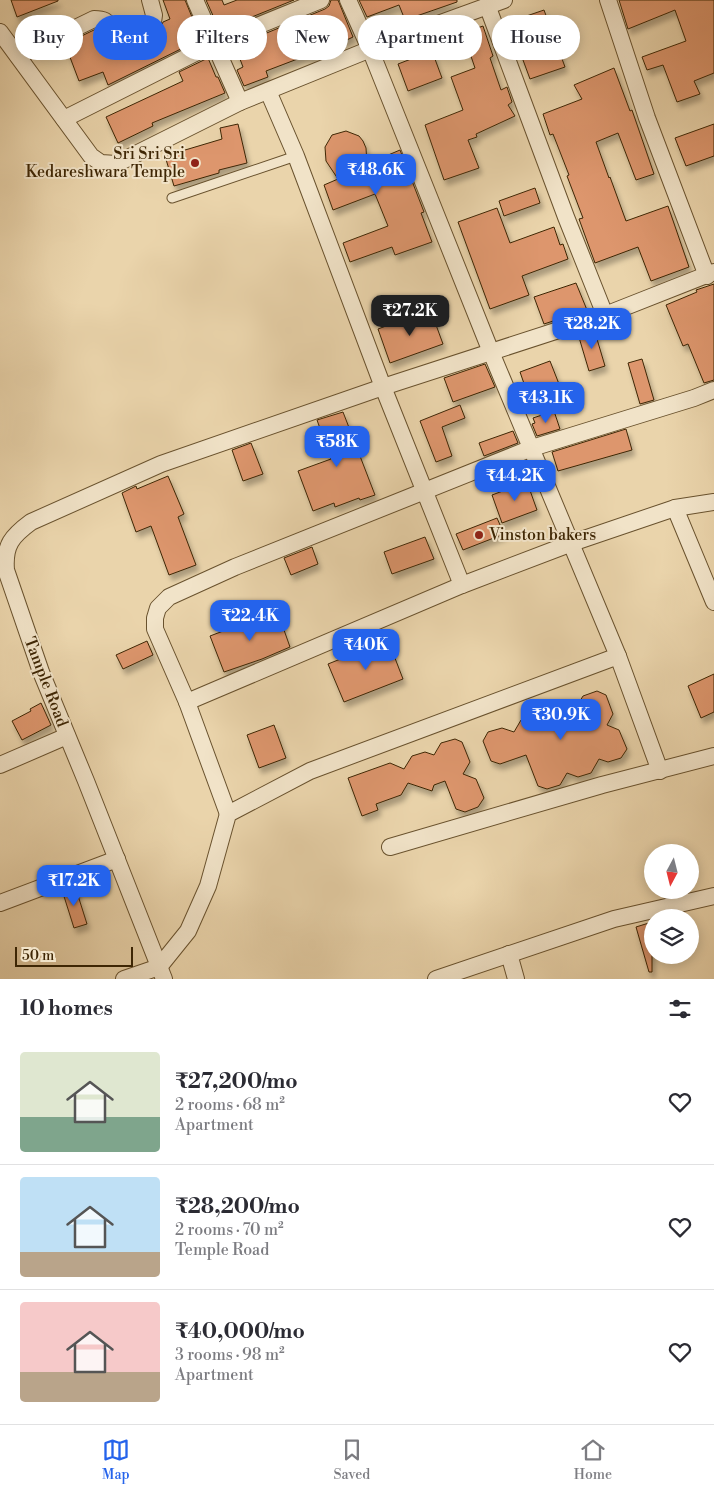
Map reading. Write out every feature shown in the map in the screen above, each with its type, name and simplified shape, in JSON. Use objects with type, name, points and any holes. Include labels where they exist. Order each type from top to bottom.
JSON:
[{"type":"street","points":[[83,24],[94,19],[103,19],[118,34],[124,36],[147,28],[153,22],[154,15],[150,0]]},
{"type":"street","points":[[195,0],[201,15]]},
{"type":"street","points":[[267,22],[321,0]]},
{"type":"street","points":[[348,0],[358,22]]},
{"type":"street","points":[[460,15],[504,0]]},
{"type":"street","points":[[608,0],[647,118],[710,274]]},
{"type":"street","points":[[487,5],[566,217],[605,314]]},
{"type":"street","points":[[0,32],[15,52]]},
{"type":"street","points":[[21,60],[91,156],[101,163],[116,164],[240,102],[358,54]]},
{"type":"street","points":[[64,119],[181,60]]},
{"type":"street","points":[[220,60],[240,102]]},
{"type":"street","points":[[374,60],[491,352],[618,656],[660,770]]},
{"type":"street","points":[[268,91],[296,156],[382,387],[462,585]]},
{"type":"street","name":"Tample Road","points":[[161,973],[41,672],[6,570],[5,539],[31,522],[161,464],[382,387],[605,314],[710,274]]},
{"type":"street","points":[[124,979],[161,973],[188,931],[208,886],[228,814],[187,702],[155,629],[155,618],[158,608],[169,597],[235,567],[532,448],[694,398],[714,390]]},
{"type":"street","points":[[187,702],[462,585],[572,543],[675,508],[714,502]]},
{"type":"street","points":[[675,508],[714,602]]},
{"type":"street","points":[[228,814],[310,771],[618,656]]},
{"type":"street","points":[[0,765],[67,736]]},
{"type":"street","points":[[390,847],[557,798],[714,756]]},
{"type":"street","points":[[0,903],[117,859]]},
{"type":"street","points":[[436,979],[614,919],[714,896]]},
{"type":"street","points":[[509,954],[516,979]]},
{"type":"lane","points":[[172,198],[296,156]]},
{"type":"building","points":[[11,0],[58,0],[22,15],[16,15]]},
{"type":"building","points":[[163,0],[185,0],[191,15],[177,15],[177,51],[167,56],[167,20],[170,19]]},
{"type":"building","points":[[206,0],[222,0],[224,5],[237,0],[294,0],[257,15],[213,15]]},
{"type":"building","points":[[331,0],[338,0],[344,15],[310,15],[325,9],[329,6]]},
{"type":"building","points":[[359,0],[457,0],[457,2],[419,15],[403,15],[399,5],[372,15],[366,15]]},
{"type":"building","points":[[619,0],[714,0],[714,73],[694,81],[700,94],[677,102],[663,65],[647,70],[642,57],[686,41],[675,10],[628,29]]},
{"type":"building","points":[[544,10],[546,15],[529,15]]},
{"type":"building","points":[[348,25],[353,37],[348,39]]},
{"type":"building","points":[[482,26],[492,53],[490,58],[501,90],[507,87],[512,102],[508,105],[515,116],[476,134],[477,137],[468,140],[479,168],[444,180],[425,125],[463,110],[451,77],[475,68],[472,60],[482,60]]},
{"type":"building","points":[[277,29],[277,60],[295,60],[266,71],[268,77],[244,86],[237,70],[243,67],[240,60],[267,60],[267,33]]},
{"type":"building","points":[[93,30],[93,60],[159,60],[108,85],[103,72],[79,81],[71,60],[83,60],[83,35]]},
{"type":"building","points":[[204,60],[209,60],[225,93],[152,123],[153,126],[118,143],[106,117],[183,81],[179,72]]},
{"type":"building","points":[[408,60],[435,60],[442,78],[408,91],[398,64]]},
{"type":"building","points":[[523,60],[562,60],[565,67],[530,79]]},
{"type":"building","points":[[614,68],[630,111],[632,110],[654,174],[636,180],[618,133],[596,142],[609,178],[626,221],[668,206],[689,267],[651,281],[638,247],[595,263],[579,219],[583,218],[567,176],[569,175],[553,134],[550,135],[543,114],[582,99],[574,85]]},
{"type":"building","points":[[238,124],[247,163],[219,170],[219,173],[174,186],[165,156],[222,139],[220,128]]},
{"type":"building","points":[[714,124],[714,156],[686,166],[675,138]]},
{"type":"building","points":[[346,131],[359,136],[363,141],[366,148],[367,164],[400,150],[424,212],[421,213],[432,242],[395,255],[392,247],[350,262],[343,243],[388,226],[375,194],[333,210],[324,185],[338,179],[326,161],[325,147],[332,135]]},
{"type":"building","points":[[535,188],[540,203],[504,216],[499,201]]},
{"type":"building","points":[[497,208],[510,243],[554,227],[560,245],[563,244],[568,259],[522,276],[529,295],[490,309],[458,222]]},
{"type":"building","points":[[576,283],[587,310],[544,324],[534,297]]},
{"type":"building","points":[[714,284],[714,380],[704,383],[688,344],[683,346],[666,305],[697,292],[696,290]]},
{"type":"building","points":[[418,314],[420,319],[432,314],[443,344],[390,363],[378,329]]},
{"type":"building","points":[[594,329],[605,366],[589,371],[578,334]]},
{"type":"building","points":[[642,359],[654,400],[640,404],[628,363]]},
{"type":"building","points":[[550,361],[559,384],[528,395],[520,372]]},
{"type":"building","points":[[485,364],[495,387],[453,402],[444,378]]},
{"type":"building","points":[[460,405],[465,418],[442,427],[452,456],[436,462],[420,421]]},
{"type":"building","points":[[554,411],[560,429],[537,436],[532,424],[535,423],[533,418]]},
{"type":"building","points":[[343,412],[375,495],[360,500],[359,498],[335,507],[334,503],[313,511],[298,471],[331,459],[317,420]]},
{"type":"building","points":[[626,429],[632,450],[558,471],[552,452]]},
{"type":"building","points":[[513,431],[518,443],[484,456],[479,443]]},
{"type":"building","points":[[251,443],[263,474],[243,481],[232,450]]},
{"type":"building","points":[[168,476],[184,514],[178,517],[196,565],[169,575],[151,526],[136,532],[122,493],[136,486],[137,489]]},
{"type":"building","points":[[527,482],[537,510],[502,523],[492,495]]},
{"type":"building","points":[[497,518],[504,534],[463,550],[456,534]]},
{"type":"building","points":[[425,537],[434,559],[392,574],[384,552]]},
{"type":"building","points":[[312,547],[318,564],[291,575],[284,558]]},
{"type":"building","points":[[278,613],[290,647],[224,672],[210,636],[260,617],[261,619]]},
{"type":"building","points":[[388,640],[403,679],[344,702],[328,664]]},
{"type":"building","points":[[147,641],[153,655],[123,669],[116,655]]},
{"type":"building","points":[[714,674],[714,712],[701,718],[688,686]]},
{"type":"building","points":[[597,691],[606,695],[613,714],[607,725],[619,730],[627,749],[621,758],[608,762],[599,759],[591,773],[578,777],[567,773],[560,785],[547,789],[538,786],[526,755],[500,764],[491,761],[483,741],[488,732],[502,728],[514,732],[521,720],[534,716],[543,719],[551,706],[564,701],[577,706],[583,696]]},
{"type":"building","points":[[41,703],[51,725],[22,740],[12,721],[31,711],[30,709]]},
{"type":"building","points":[[274,725],[286,758],[259,768],[247,735]]},
{"type":"building","points":[[455,739],[462,742],[470,762],[463,774],[476,779],[484,798],[478,807],[465,812],[456,809],[445,781],[434,785],[432,791],[408,783],[401,795],[376,804],[378,810],[362,816],[348,778],[390,763],[404,769],[412,756],[425,752],[434,755],[441,743]]},
{"type":"building","points":[[75,886],[87,924],[74,928],[62,890]]},
{"type":"building","points":[[644,924],[644,955],[636,927]]},
{"type":"building","points":[[647,964],[652,964],[652,972],[649,972]]},
{"type":"place","name":"Sri Sri Sri Kedareshwara Temple","points":[[195,163]]},
{"type":"place","name":"Vinston bakers","points":[[479,535]]}]
